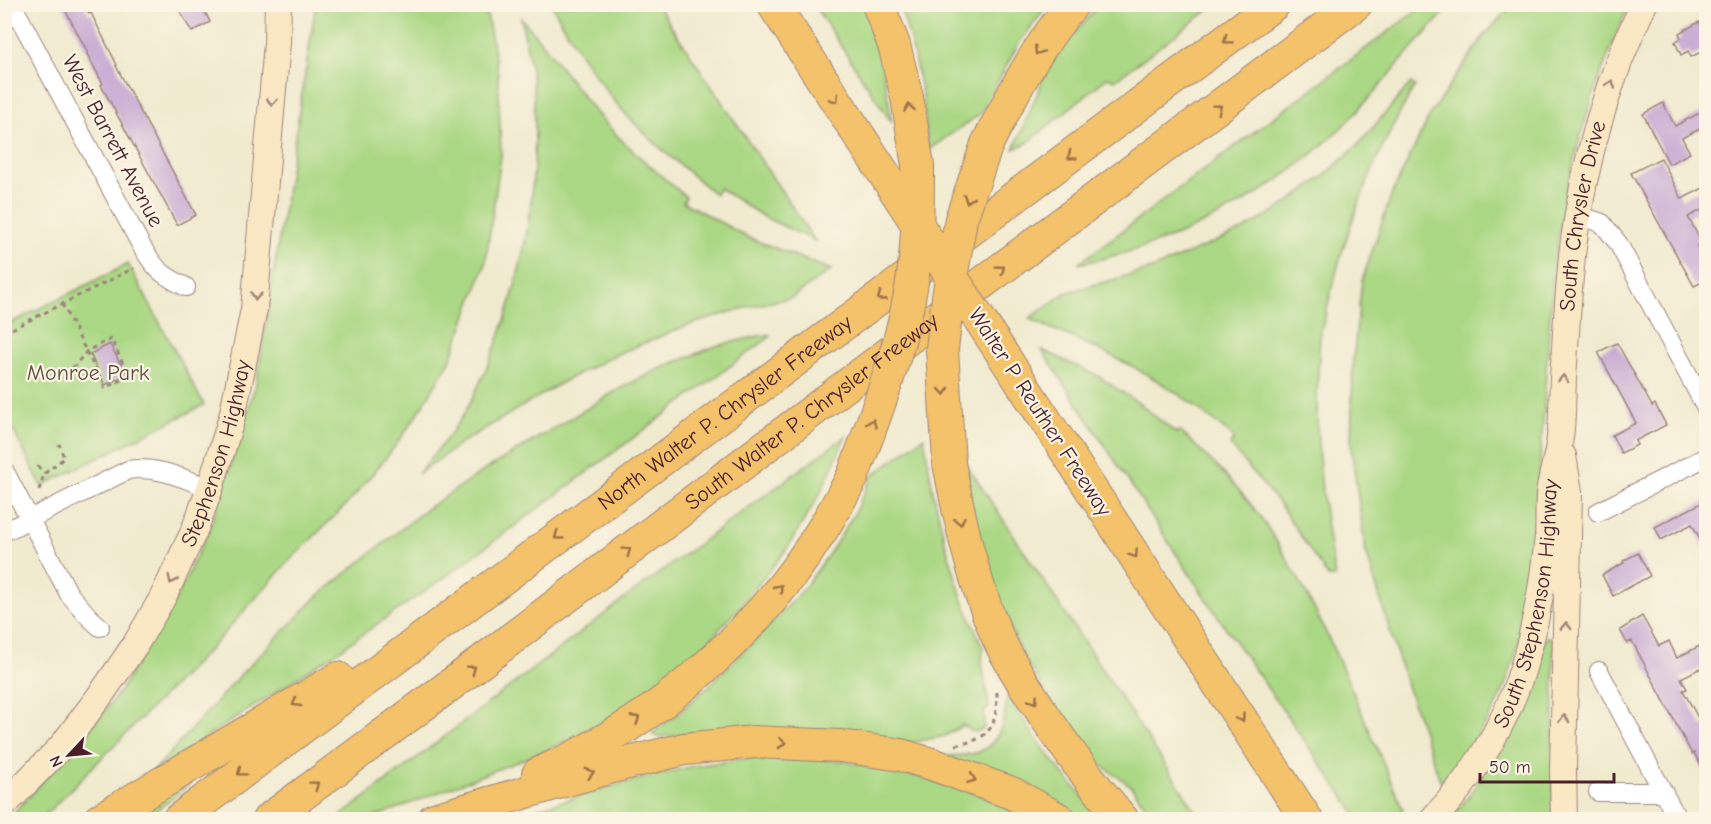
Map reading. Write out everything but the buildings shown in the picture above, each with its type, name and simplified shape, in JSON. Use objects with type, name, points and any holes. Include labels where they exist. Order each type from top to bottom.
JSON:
[{"type":"highway","name":"Walter P Reuther Freeway","points":[[773,4],[1307,819]]},
{"type":"highway","points":[[433,819],[543,772],[589,748],[667,699],[707,666],[772,597],[822,530],[852,478],[889,376],[910,298],[918,216],[918,166],[907,98],[894,45],[878,4]]},
{"type":"highway","points":[[1073,4],[1056,24],[1022,76],[987,144],[961,219],[942,349],[949,463],[961,528],[982,598],[1014,670],[1097,790],[1123,819]]},
{"type":"highway","name":"North Walter P. Chrysler Freeway","points":[[178,819],[1274,4]]},
{"type":"highway","name":"South Walter P. Chrysler Freeway","points":[[268,819],[1356,4]]},
{"type":"highway","points":[[99,819],[473,598]]},
{"type":"highway","points":[[433,819],[616,766],[684,749],[754,742],[842,746],[901,755],[1014,794],[1060,819]]},
{"type":"main road","points":[[277,43],[278,4]]},
{"type":"main road","points":[[277,43],[290,4]]},
{"type":"main road","name":"South Chrysler Drive","points":[[1560,438],[1568,298],[1578,215],[1593,144],[1608,93],[1644,4]]},
{"type":"main road","name":"Stephenson Highway","points":[[4,805],[62,746],[102,693],[135,645],[168,588],[195,531],[232,417],[254,309],[277,43]]},
{"type":"main road","points":[[1560,438],[1569,492],[1564,819]]},
{"type":"main road","name":"South Stephenson Highway","points":[[1432,819],[1471,775],[1492,742],[1523,671],[1534,631],[1548,536],[1549,493],[1560,438]]},
{"type":"street","name":"West Barrett Avenue","points":[[12,4],[142,247],[153,264],[164,275],[186,287]]},
{"type":"street","points":[[1578,215],[1602,223],[1618,243],[1707,408]]},
{"type":"street","points":[[1598,512],[1707,457]]},
{"type":"street","points":[[4,532],[129,470],[140,468],[159,471],[210,488]]},
{"type":"street","points":[[4,470],[69,594],[85,614],[100,627]]},
{"type":"street","points":[[1599,671],[1678,819]]},
{"type":"street","points":[[1598,792],[1664,792]]},
{"type":"path","points":[[4,333],[134,268]]},
{"type":"path","points":[[62,304],[87,351],[105,388],[129,376],[111,339],[87,351],[71,370]]},
{"type":"path","points":[[39,490],[45,473],[64,458],[59,444]]},
{"type":"path","points":[[37,466],[45,473]]},
{"type":"path","points":[[951,746],[977,740],[990,729],[997,713],[996,679]]},
{"type":"green space","points":[[316,5],[485,5],[498,73],[501,156],[485,265],[450,361],[417,415],[390,453],[349,502],[286,564],[209,650],[41,819],[7,820],[79,743],[120,691],[179,593],[211,525],[256,384]]},
{"type":"green space","points":[[552,5],[657,5],[815,241],[764,217],[719,188],[715,194],[659,146],[632,121],[608,93],[578,50]]},
{"type":"green space","points":[[814,5],[865,5],[881,63],[892,123]]},
{"type":"green space","points":[[900,5],[1048,5],[1019,43],[980,114],[928,150],[923,98]]},
{"type":"green space","points":[[1099,5],[1215,5],[1115,80],[1108,77],[1027,143],[1014,149],[1046,72],[1060,50]]},
{"type":"green space","points":[[1424,5],[1452,5],[1342,127],[1284,176],[1253,197],[1186,231],[1115,256],[1078,264]]},
{"type":"green space","points":[[1512,5],[1629,5],[1591,101],[1572,168],[1558,236],[1532,567],[1518,643],[1502,693],[1490,717],[1441,783],[1404,677],[1366,552],[1351,448],[1353,360],[1362,281],[1391,196],[1431,113],[1483,37]]},
{"type":"green space","points":[[521,18],[596,113],[636,154],[686,197],[683,202],[747,237],[831,270],[791,298],[747,307],[686,326],[615,355],[561,383],[466,440],[418,474],[460,420],[483,376],[499,338],[521,260],[529,220],[535,140],[532,79]]},
{"type":"green space","points":[[1411,83],[1415,86],[1376,162],[1345,241],[1320,336],[1317,399],[1318,450],[1323,501],[1335,577],[1328,577],[1280,505],[1230,445],[1235,438],[1188,401],[1151,377],[1091,346],[1029,319],[1065,293],[1155,268],[1245,229],[1285,205],[1324,176],[1358,145]]},
{"type":"green space","name":"Monroe Park","points":[[128,264],[204,405],[42,486],[5,415],[5,326]]},
{"type":"green space","points":[[763,335],[771,336],[444,578],[334,654],[153,772],[246,669],[319,595],[425,510],[488,468],[621,388],[666,366],[716,346]]},
{"type":"green space","points":[[1042,350],[1098,376],[1140,404],[1176,433],[1180,431],[1223,473],[1252,506],[1303,587],[1339,660],[1403,809],[1394,819],[1359,819],[1214,611]]},
{"type":"green space","points":[[846,436],[820,494],[786,550],[746,600],[707,643],[672,672],[611,717],[547,750],[370,819],[337,819],[628,596]]},
{"type":"green space","points":[[924,437],[933,492],[946,546],[962,598],[983,648],[982,662],[989,708],[984,711],[984,728],[973,731],[963,725],[945,736],[903,744],[687,734],[658,737],[651,734],[712,683],[776,619],[805,587],[831,551],[853,516],[872,476]]},
{"type":"green space","points":[[961,456],[1201,819],[1156,819],[1130,785],[1091,758],[1026,662],[997,599],[978,540]]},
{"type":"green space","points":[[1546,637],[1554,638],[1553,819],[1452,820],[1451,818],[1468,798],[1509,733],[1530,686]]},
{"type":"green space","points":[[1007,694],[1052,760],[1103,819],[1084,819],[1062,805],[940,756],[972,754],[988,747],[1002,727]]},
{"type":"green space","points":[[771,755],[843,761],[919,777],[981,795],[1031,820],[500,820],[620,784],[693,766]]},
{"type":"green space","points":[[191,784],[145,819],[126,820],[159,798]]}]
